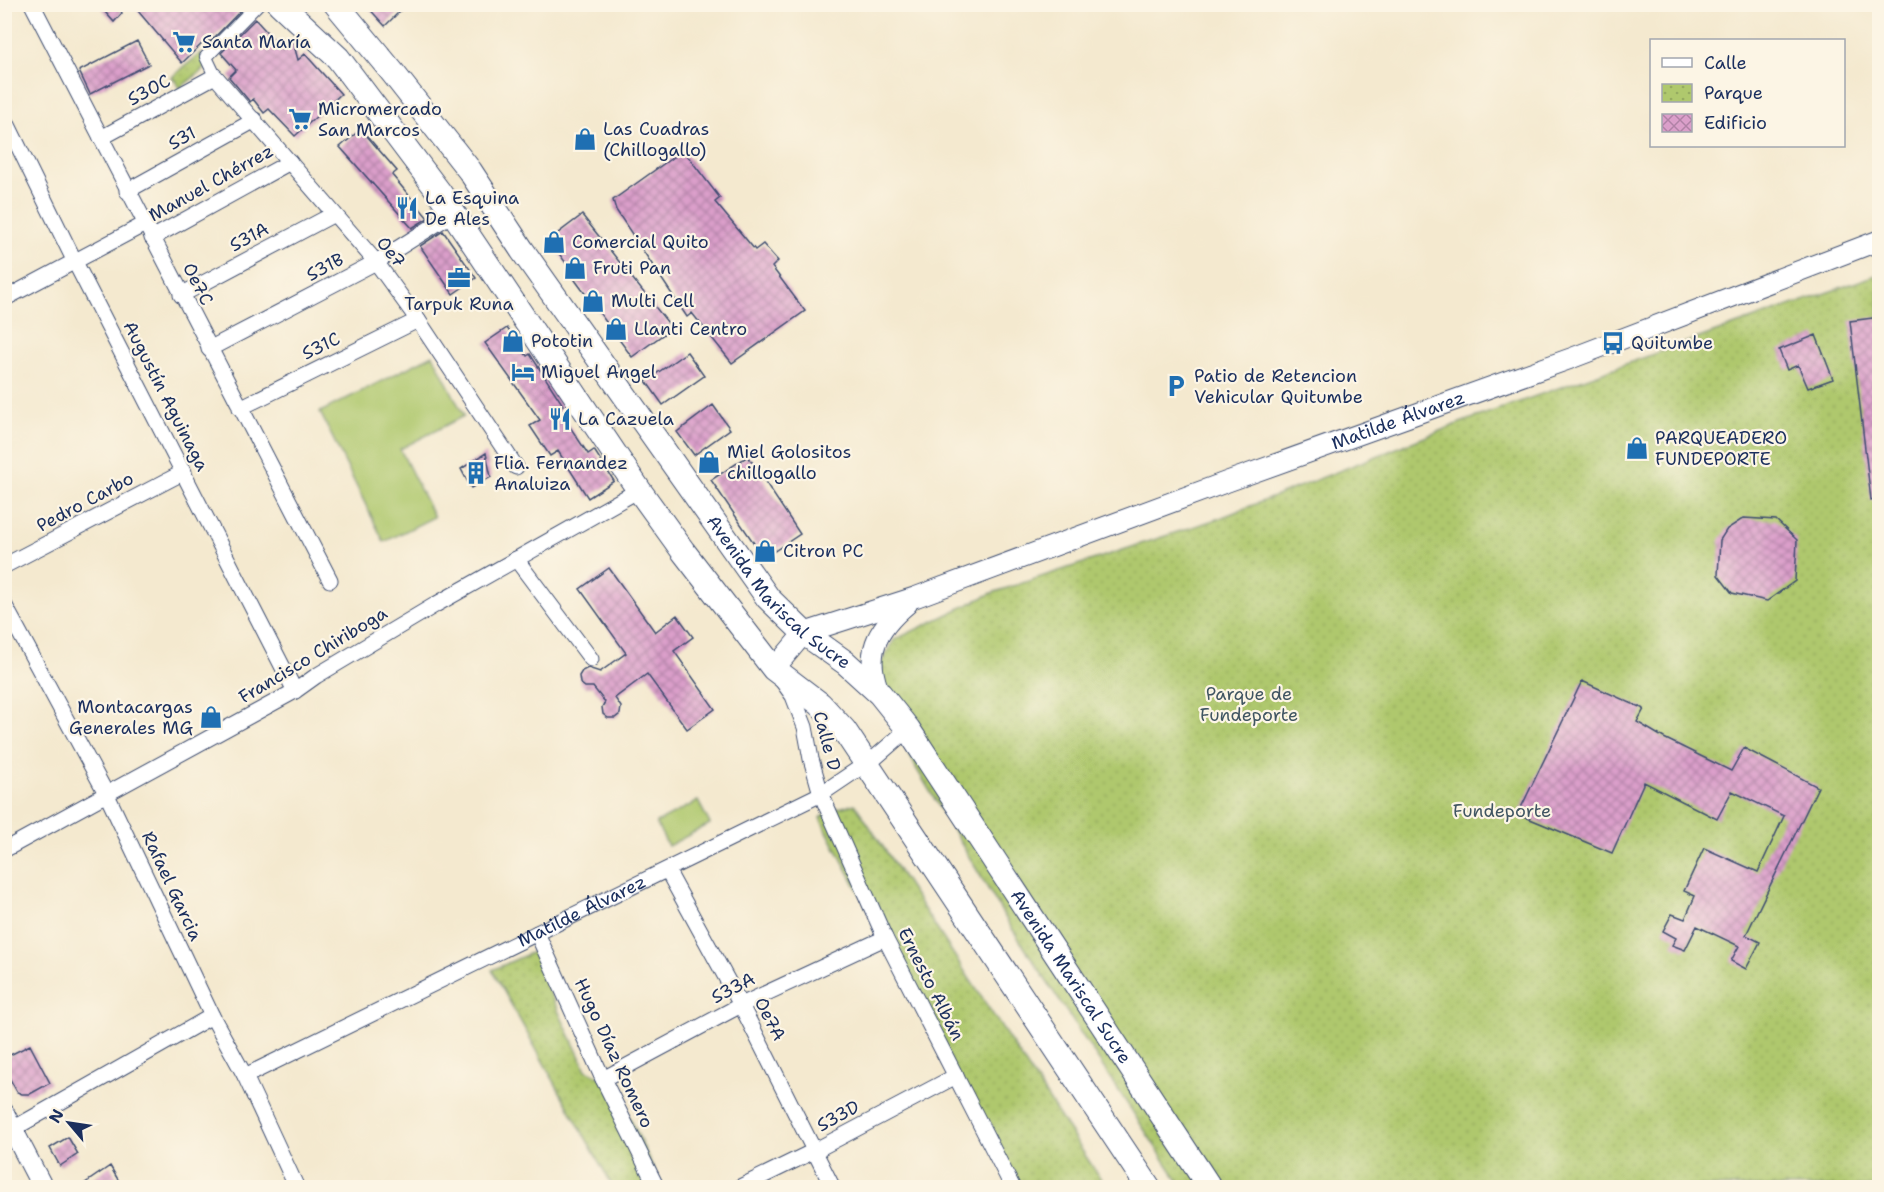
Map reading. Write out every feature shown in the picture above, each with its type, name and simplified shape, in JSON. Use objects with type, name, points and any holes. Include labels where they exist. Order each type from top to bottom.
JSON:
[{"type":"main road","points":[[280,4],[336,55]]},
{"type":"main road","points":[[292,4],[336,55],[454,213],[639,490],[690,561],[774,669],[820,704],[844,730],[1149,1188]]},
{"type":"main road","name":"Avenida Mariscal Sucre","points":[[336,4],[470,171],[522,250],[768,598],[804,633],[846,663],[880,694],[908,729],[1210,1188]]},
{"type":"street","name":"Oe7C","points":[[32,4],[330,580]]},
{"type":"street","points":[[215,76],[206,57],[258,4]]},
{"type":"street","name":"S30C","points":[[101,138],[215,76]]},
{"type":"street","name":"Oe7","points":[[215,76],[376,262],[418,320],[516,466]]},
{"type":"street","name":"Augustín Aguinaga","points":[[4,117],[75,262],[295,691]]},
{"type":"street","name":"S31","points":[[128,191],[255,120]]},
{"type":"street","name":"Manuel Chérrez","points":[[4,299],[75,262],[148,231],[290,162]]},
{"type":"street","name":"S31B","points":[[210,349],[376,262],[454,213]]},
{"type":"street","name":"S31A","points":[[181,295],[334,214]]},
{"type":"street","name":"Matilde Álvarez","points":[[804,633],[916,597],[1218,485],[1572,358],[1880,240]]},
{"type":"street","name":"S31C","points":[[240,408],[418,320]]},
{"type":"street","name":"Pedro Carbo","points":[[4,566],[184,472]]},
{"type":"street","name":"Francisco Chiriboga","points":[[4,850],[295,691],[316,676],[516,559],[639,490]]},
{"type":"street","points":[[516,559],[591,659]]},
{"type":"street","name":"Matilde Álvarez","points":[[880,694],[874,681],[872,667],[876,640],[882,627],[892,616],[916,597]]},
{"type":"street","name":"Rafael Garcia","points":[[4,604],[107,795],[212,1016],[245,1076],[297,1188]]},
{"type":"street","points":[[774,669],[804,633]]},
{"type":"street","name":"Calle D","points":[[774,669],[793,696],[805,727],[821,794]]},
{"type":"street","name":"Matilde Álvarez","points":[[245,1076],[821,794],[876,757],[908,729]]},
{"type":"street","name":"Ernesto Albán","points":[[821,794],[885,938],[1013,1188]]},
{"type":"street","name":"Oe7A","points":[[668,870],[741,1005],[833,1188]]},
{"type":"street","name":"Hugo Díaz Romero","points":[[537,933],[603,1079],[657,1188]]},
{"type":"street","name":"S33A","points":[[603,1079],[741,1005],[885,938]]},
{"type":"street","points":[[43,1188],[7,1126],[212,1016]]},
{"type":"street","name":"S33D","points":[[738,1188],[814,1151],[956,1076]]},
{"type":"green space","points":[[201,53],[208,66],[180,88],[172,77]]},
{"type":"green space","name":"Fundeporte","points":[[1879,274],[1879,1187],[1182,1187],[1011,927],[916,768],[886,703],[878,669],[894,640],[992,593],[1220,518],[1460,423]]},
{"type":"green space","points":[[433,355],[464,416],[400,449],[434,517],[384,542],[320,412]]},
{"type":"green space","points":[[698,801],[710,824],[668,846],[656,823]]},
{"type":"green space","points":[[855,804],[1106,1187],[1014,1187],[820,818],[830,810]]},
{"type":"green space","points":[[542,948],[552,970],[548,989],[586,1070],[614,1083],[662,1187],[613,1187],[492,970]]},
{"type":"building","points":[[98,4],[118,4],[122,13],[114,22]]},
{"type":"building","name":"Santa María","points":[[132,4],[241,4],[244,7],[210,42],[207,39],[182,63]]},
{"type":"building","points":[[365,4],[407,4],[385,26]]},
{"type":"building","points":[[255,19],[282,49],[292,38],[298,60],[305,54],[341,94],[295,136],[269,109],[264,113],[253,99],[250,102],[229,77],[236,70],[221,53]]},
{"type":"building","points":[[137,41],[149,64],[90,94],[79,71]]},
{"type":"building","points":[[361,129],[397,171],[392,175],[428,218],[412,228],[340,147]]},
{"type":"building","points":[[683,150],[720,198],[715,202],[755,250],[763,244],[778,261],[772,267],[805,311],[732,363],[692,313],[687,317],[616,210],[613,200]]},
{"type":"building","points":[[582,215],[672,328],[632,357],[575,280],[577,278],[549,240]]},
{"type":"building","points":[[443,231],[476,278],[453,294],[420,246]]},
{"type":"building","points":[[1880,317],[1880,499],[1871,500],[1850,321]]},
{"type":"building","points":[[507,328],[527,356],[530,354],[563,405],[558,409],[588,454],[594,450],[614,481],[588,498],[558,451],[550,456],[530,426],[540,420],[485,343]]},
{"type":"building","points":[[1816,335],[1833,379],[1808,388],[1798,365],[1787,370],[1779,350]]},
{"type":"building","points":[[687,352],[704,376],[663,405],[646,381]]},
{"type":"building","points":[[713,405],[730,429],[694,455],[677,432]]},
{"type":"building","name":"Flia. Fernandez Analuiza","points":[[486,453],[491,477],[471,488],[461,469]]},
{"type":"building","points":[[748,456],[800,534],[764,558],[711,480]]},
{"type":"building","points":[[1744,518],[1776,520],[1797,540],[1795,581],[1767,601],[1732,593],[1718,575],[1720,540],[1727,529]]},
{"type":"building","points":[[609,568],[655,632],[677,615],[693,637],[674,651],[715,709],[687,729],[647,674],[615,698],[621,707],[620,714],[615,718],[608,718],[603,714],[602,707],[605,702],[593,687],[585,687],[580,683],[579,676],[582,671],[588,668],[600,672],[626,653],[580,589]]},
{"type":"building","points":[[1582,681],[1644,709],[1637,722],[1731,771],[1744,748],[1818,787],[1746,935],[1760,942],[1746,969],[1731,961],[1739,946],[1697,926],[1685,950],[1672,945],[1676,938],[1663,931],[1672,914],[1685,919],[1695,896],[1684,891],[1704,848],[1758,872],[1784,816],[1732,791],[1717,819],[1644,782],[1612,853],[1518,814]]},
{"type":"building","points":[[30,1045],[50,1083],[30,1094],[22,1094],[17,1092],[4,1068],[4,1058]]},
{"type":"building","points":[[68,1137],[78,1154],[60,1166],[50,1148]]},
{"type":"building","points":[[110,1166],[123,1188],[78,1188]]},
{"type":"place","name":"Santa María","points":[[184,42]]},
{"type":"place","name":"Micromercado San Marcos","points":[[300,119]]},
{"type":"place","name":"Las Cuadras (Chillogallo)","points":[[585,139]]},
{"type":"place","name":"La Esquina De Ales","points":[[407,208]]},
{"type":"place","name":"Comercial Quito","points":[[554,242]]},
{"type":"place","name":"Fruti Pan","points":[[575,268]]},
{"type":"place","name":"Tarpuk Runa","points":[[459,278]]},
{"type":"place","name":"Multi Cell","points":[[593,301]]},
{"type":"place","name":"Llanti Centro","points":[[616,329]]},
{"type":"place","name":"Pototin","points":[[513,341]]},
{"type":"place","name":"Quitumbe","points":[[1613,343]]},
{"type":"place","name":"Miguel Angel","points":[[523,372]]},
{"type":"place","name":"Patio de Retencion Vehicular Quitumbe","points":[[1176,386]]},
{"type":"place","name":"La Cazuela","points":[[560,419]]},
{"type":"place","name":"PARQUEADERO FUNDEPORTE","points":[[1637,448]]},
{"type":"place","name":"Miel Golositos chillogallo","points":[[709,462]]},
{"type":"place","name":"Flia. Fernandez Analuiza","points":[[476,473]]},
{"type":"place","name":"Citron PC","points":[[765,551]]},
{"type":"place","name":"Montacargas Generales MG","points":[[211,717]]},
{"type":"park label","name":"Parque de Fundeporte","points":[[1249,704]]}]
